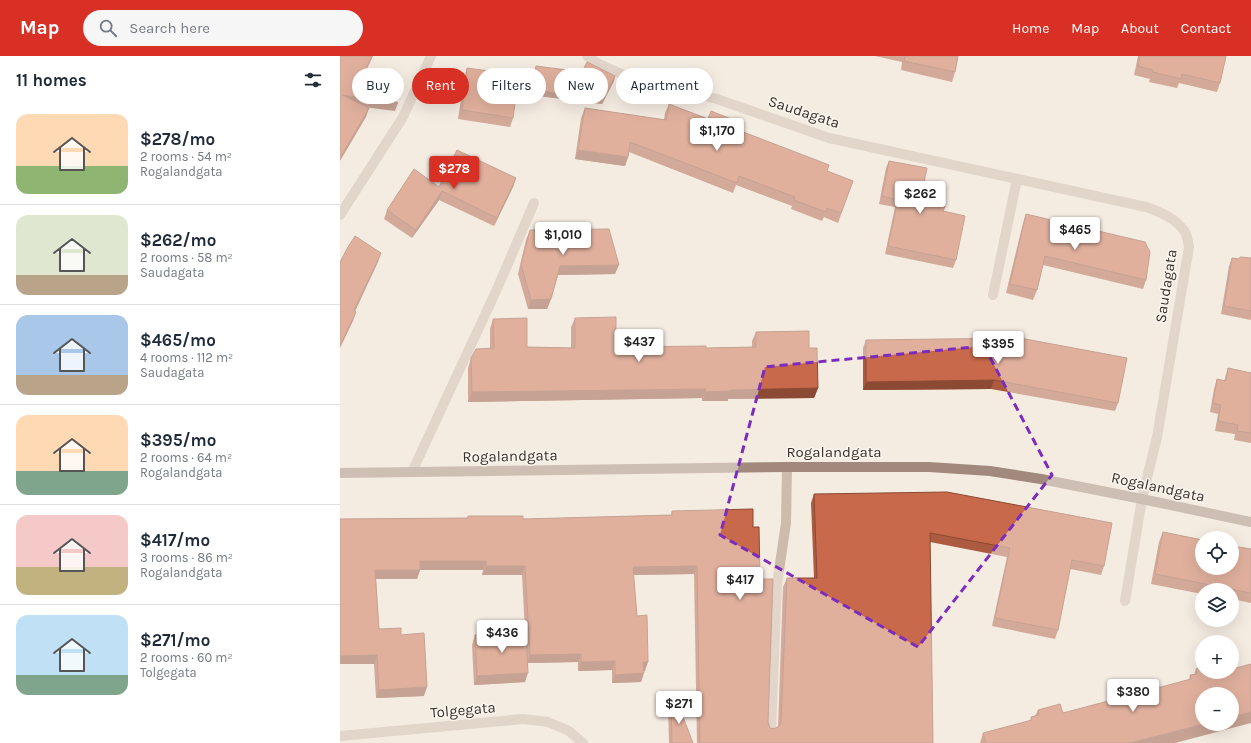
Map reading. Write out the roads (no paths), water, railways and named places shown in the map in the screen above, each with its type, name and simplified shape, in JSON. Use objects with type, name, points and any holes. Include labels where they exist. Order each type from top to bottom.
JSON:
[{"type":"street","points":[[340,215],[403,117],[431,56]]},
{"type":"street","name":"Saudagata","points":[[587,56],[626,76],[717,99],[829,138],[1146,207],[1163,213],[1185,232],[1189,247],[1157,437],[1142,499],[1125,601]]},
{"type":"street","points":[[993,295],[1017,179]]},
{"type":"street","points":[[412,472],[497,289],[534,202]]},
{"type":"street","points":[[771,731],[777,584],[786,523],[787,467]]},
{"type":"street","name":"Rogalandgata","points":[[340,473],[787,467],[929,467],[990,471],[1040,479],[1251,522]]},
{"type":"street","name":"Tolgegata","points":[[340,736],[523,719],[548,722],[569,731],[583,743]]}]
